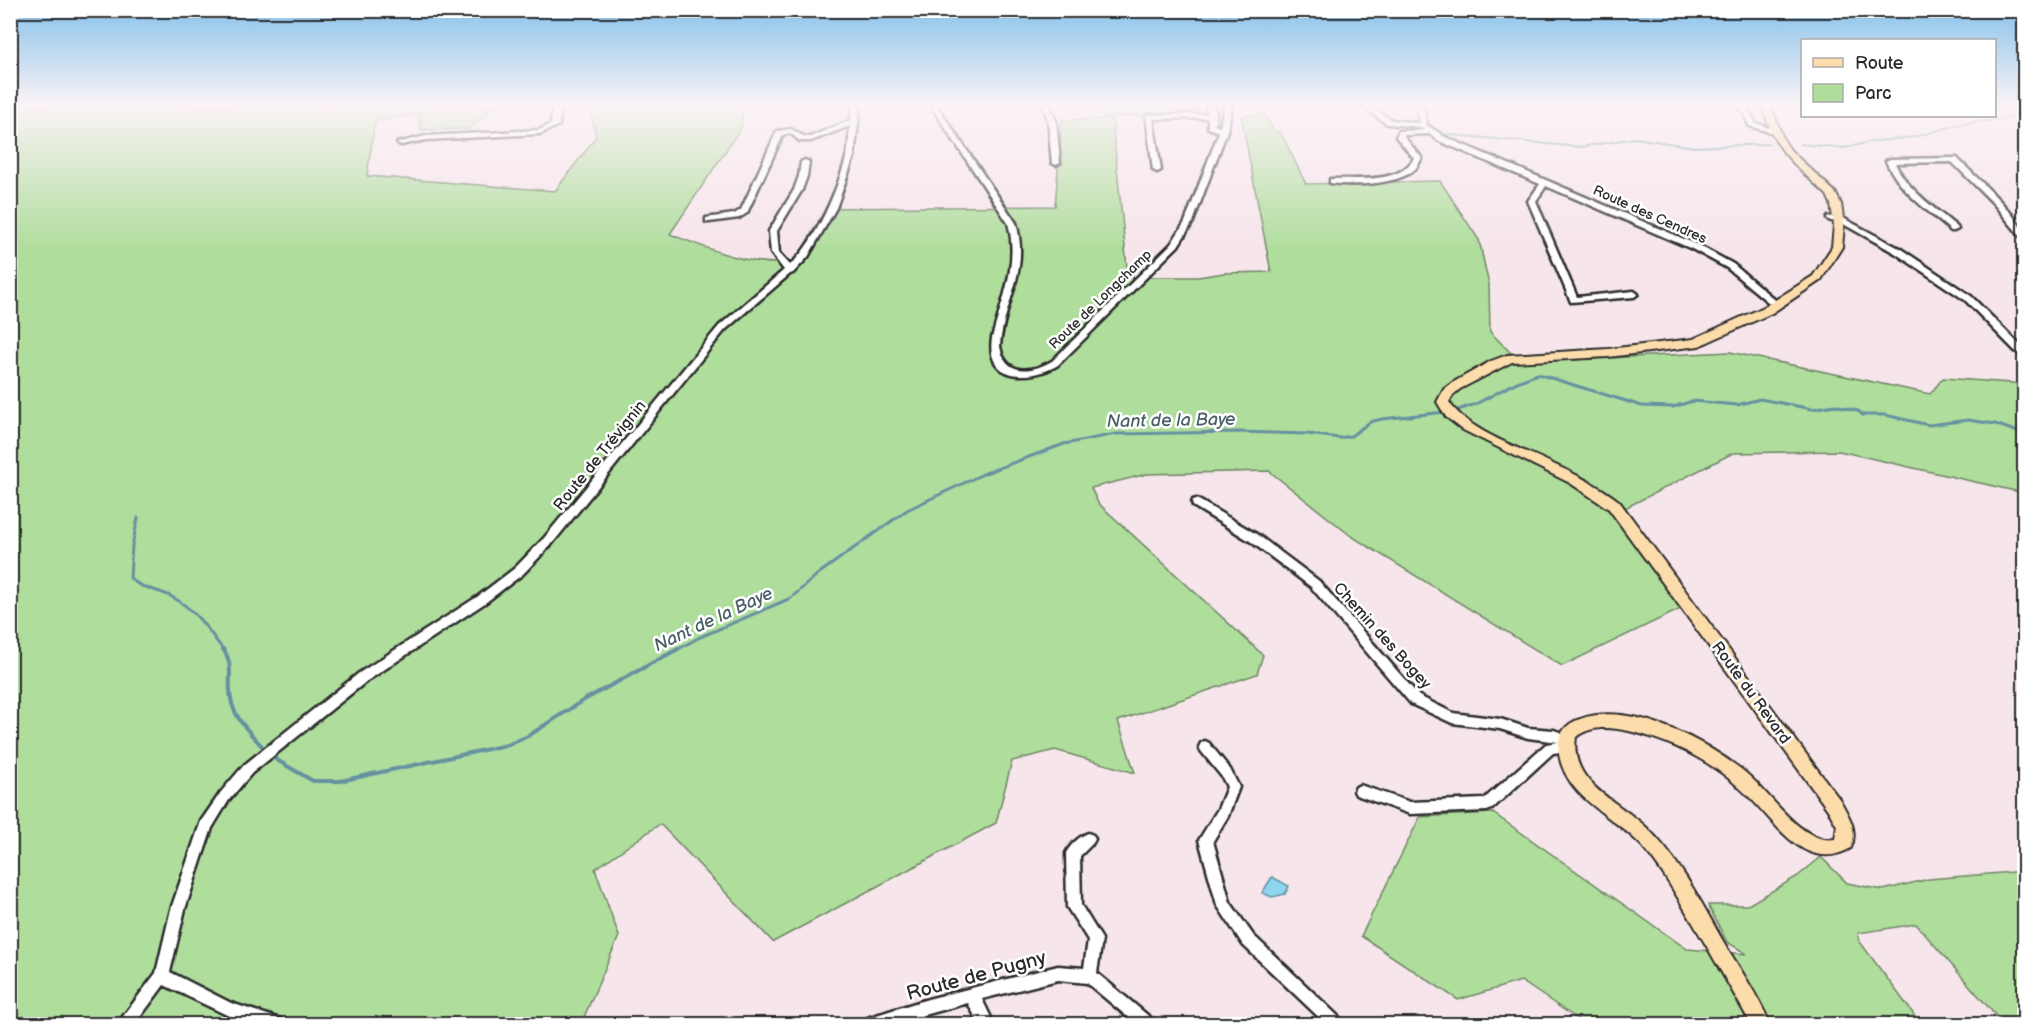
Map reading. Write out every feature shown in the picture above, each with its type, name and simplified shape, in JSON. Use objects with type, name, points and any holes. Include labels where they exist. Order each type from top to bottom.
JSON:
[{"type":"main road","name":"Route du Revard","points":[[1566,743],[1569,733],[1575,727],[1599,721],[1630,724],[1663,733],[1692,745],[1735,774],[1804,840],[1827,849],[1838,847],[1845,842],[1845,825],[1834,805],[1614,505],[1606,497],[1576,478],[1491,441],[1454,420],[1444,409],[1443,402],[1448,392],[1456,386],[1495,364],[1511,358],[1608,353],[1695,343],[1721,333],[1777,305],[1817,278],[1828,264],[1836,221],[1834,199],[1789,154]]},
{"type":"main road","points":[[1566,743],[1566,760],[1583,786],[1640,833],[1671,870],[1761,1024]]},
{"type":"street","points":[[709,220],[736,216],[744,211],[770,154]]},
{"type":"street","name":"Route de Trévignin","points":[[162,976],[184,890],[206,825],[225,796],[248,769],[363,677],[481,600],[519,571],[600,480],[722,328],[804,257],[832,208],[850,154]]},
{"type":"street","name":"Route de Longchamp","points":[[966,154],[1012,223],[1017,235],[1019,250],[1015,272],[1001,320],[996,350],[1003,364],[1022,374],[1038,372],[1054,363],[1174,246],[1189,222],[1214,154]]},
{"type":"street","points":[[1055,154],[1056,163]]},
{"type":"street","points":[[1155,154],[1157,170]]},
{"type":"street","points":[[1333,181],[1383,179],[1409,172],[1416,165],[1418,158],[1415,154]]},
{"type":"street","name":"Route des Cendres","points":[[1478,154],[1695,247],[1730,266],[1777,305]]},
{"type":"street","points":[[1954,229],[1892,170],[1890,161],[1954,159],[1996,201],[2025,235]]},
{"type":"street","points":[[790,271],[774,253],[773,231],[798,190],[805,162]]},
{"type":"street","points":[[1545,183],[1532,201],[1574,300],[1634,294]]},
{"type":"street","points":[[1836,221],[1861,230],[1898,251],[1968,298],[2018,349],[2025,353]]},
{"type":"street","name":"Chemin des Bogey","points":[[1197,503],[1254,538],[1315,584],[1415,700],[1452,717],[1500,724],[1528,733],[1554,735],[1566,743]]},
{"type":"street","points":[[1360,791],[1410,808],[1487,805],[1550,748],[1566,743]]},
{"type":"street","points":[[1204,747],[1226,773],[1233,787],[1223,812],[1206,840],[1224,905],[1248,940],[1336,1024]]},
{"type":"street","points":[[1088,839],[1073,853],[1073,864],[1074,907],[1095,939],[1090,976],[1147,1024]]},
{"type":"street","name":"Route de Pugny","points":[[870,1024],[1058,973],[1090,976]]},
{"type":"street","points":[[126,1024],[162,976],[229,1009],[275,1024]]},
{"type":"street","points":[[972,995],[987,1024]]},
{"type":"green space","points":[[10,154],[370,154],[367,176],[555,191],[583,154],[723,154],[670,234],[731,256],[779,263],[795,262],[826,208],[1055,206],[1059,154],[1116,154],[1128,277],[1198,277],[1224,273],[1271,272],[1248,154],[1291,154],[1306,184],[1440,181],[1479,240],[1489,285],[1490,332],[1514,356],[1568,360],[1730,352],[1930,394],[1943,378],[2024,384],[2024,493],[1839,451],[1733,453],[1623,509],[1691,604],[1562,666],[1351,536],[1269,471],[1147,474],[1091,488],[1098,503],[1263,655],[1257,674],[1118,721],[1135,773],[1055,750],[1012,761],[996,823],[773,942],[660,824],[595,869],[619,936],[581,1024],[11,1024]]},
{"type":"green space","points":[[1493,813],[1687,949],[1747,954],[1727,942],[1708,905],[1748,905],[1798,876],[1821,857],[1847,883],[1883,890],[1929,879],[2024,871],[2024,1024],[2003,1024],[1916,924],[1858,933],[1860,942],[1921,1024],[1585,1024],[1521,981],[1458,1000],[1361,936],[1420,817]]},
{"type":"water","points":[[1272,877],[1289,886],[1285,894],[1272,897],[1262,893]]},
{"type":"waterway","name":"Nant de la Baye","points":[[1455,411],[1476,404],[1517,382],[1538,374],[1642,406],[1673,407],[1693,401],[1737,405],[1760,399],[1812,409],[1835,405],[1858,411],[1863,415],[1885,415],[1929,425],[1968,420],[1995,424],[2024,434]]},
{"type":"waterway","name":"Nant de la Baye","points":[[675,651],[698,638],[791,598],[818,574],[907,510],[983,474],[1064,444],[1116,434],[1240,432],[1308,434],[1339,438],[1351,436],[1370,422],[1382,419],[1445,412]]},
{"type":"waterway","name":"Nant de la Baye","points":[[138,518],[132,546],[130,578],[140,585],[167,594],[188,608],[224,651]]},
{"type":"waterway","name":"Nant de la Baye","points":[[223,649],[229,661],[230,692],[235,713],[262,746]]},
{"type":"waterway","name":"Nant de la Baye","points":[[275,759],[313,781],[340,781],[507,745],[528,736],[584,700],[678,649]]}]
